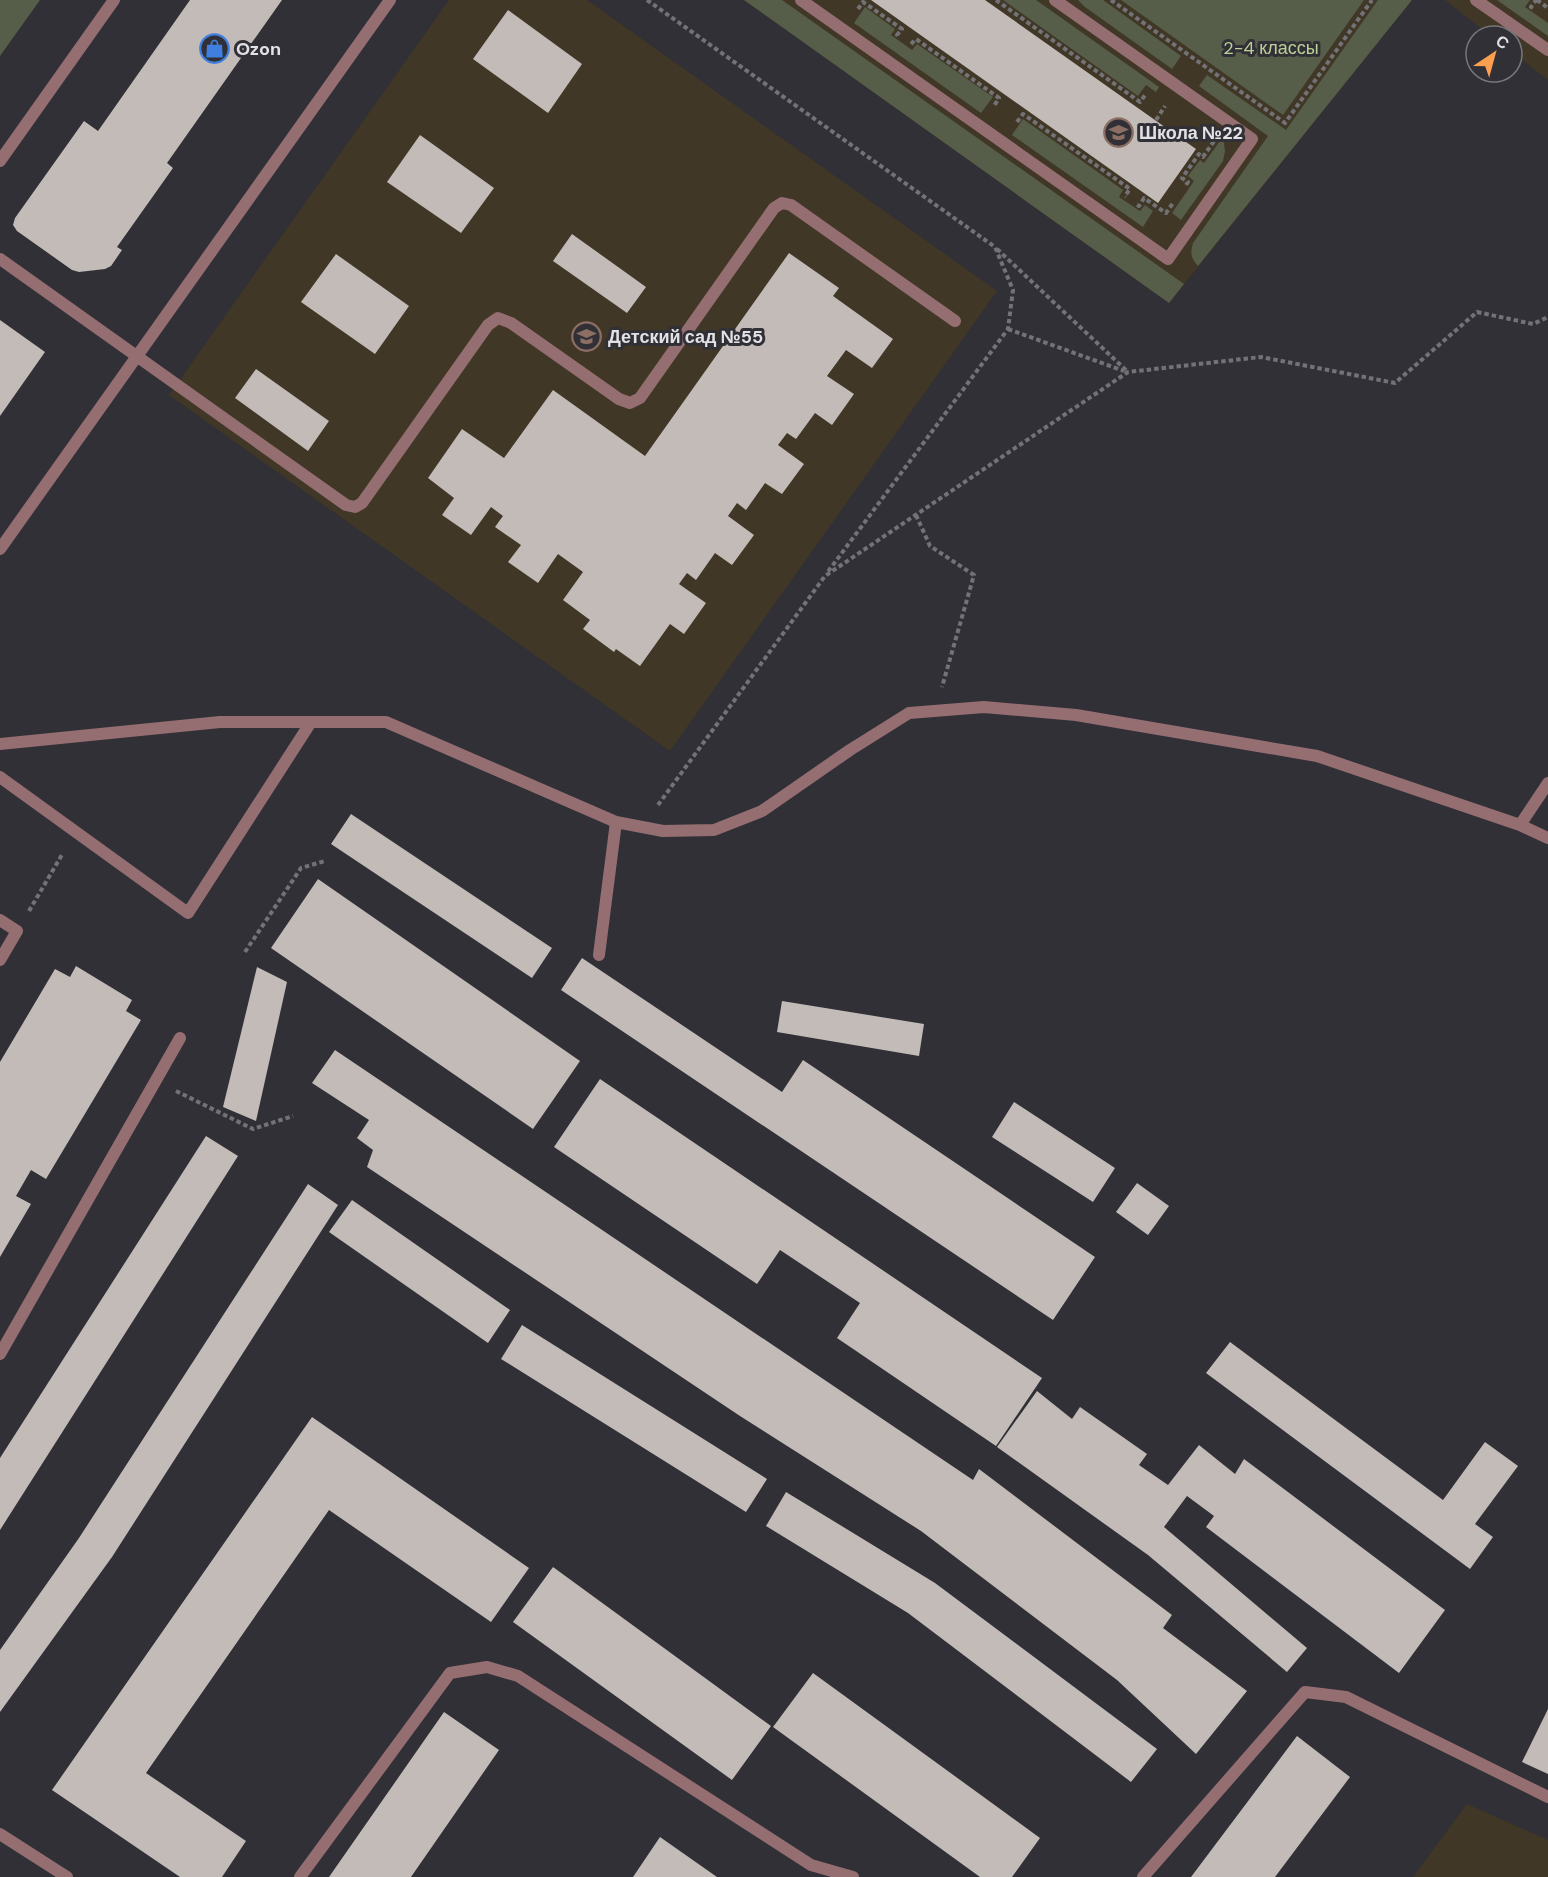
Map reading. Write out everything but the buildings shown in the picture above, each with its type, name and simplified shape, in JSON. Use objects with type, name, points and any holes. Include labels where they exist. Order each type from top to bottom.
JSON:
[{"type":"lane","points":[[0,161],[114,0]]},
{"type":"lane","points":[[0,549],[390,0]]},
{"type":"lane","points":[[801,0],[1168,259],[1252,139],[1055,0]]},
{"type":"lane","points":[[1476,0],[1548,50]]},
{"type":"lane","points":[[0,259],[346,505],[355,507],[362,503],[488,325],[498,318],[511,323],[620,399],[630,402],[640,398],[774,208],[782,203],[792,205],[955,321]]},
{"type":"lane","points":[[0,744],[220,722],[386,722],[616,822],[663,831],[714,830],[762,811],[850,750],[909,713],[984,707],[1076,715],[1317,756],[1520,825],[1548,838]]},
{"type":"lane","points":[[0,777],[188,913],[310,722]]},
{"type":"lane","points":[[1520,825],[1548,783]]},
{"type":"lane","points":[[599,955],[616,822]]},
{"type":"lane","points":[[0,920],[17,931],[0,960]]},
{"type":"lane","points":[[0,1354],[180,1038]]},
{"type":"lane","points":[[300,1877],[450,1672],[487,1667],[518,1676],[811,1865],[853,1877]]},
{"type":"lane","points":[[1143,1877],[1305,1692],[1346,1697],[1548,1797]]},
{"type":"lane","points":[[0,1834],[67,1877]]},
{"type":"path","points":[[996,0],[1140,102],[1148,92]]},
{"type":"path","points":[[1111,0],[1285,123],[1372,0]]},
{"type":"path","points":[[1537,0],[1548,8]]},
{"type":"path","points":[[855,14],[863,2],[902,29],[897,35],[912,45],[916,39],[999,98],[991,110]]},
{"type":"path","points":[[1014,126],[1023,114],[1130,189],[1125,196],[1139,206],[1144,198],[1166,213],[1177,197]]},
{"type":"path","points":[[1183,190],[1188,182],[1182,178],[1199,154],[1203,157],[1219,134]]},
{"type":"path","points":[[994,247],[1128,372]]},
{"type":"path","points":[[1008,329],[1128,372],[1261,357],[1395,383],[1478,312],[1533,324],[1548,317]]},
{"type":"path","points":[[642,827],[825,576],[1128,372]]},
{"type":"path","points":[[916,515],[930,546],[974,575],[935,711]]},
{"type":"path","points":[[17,931],[76,832]]},
{"type":"path","points":[[245,952],[301,868],[325,861]]},
{"type":"path","points":[[155,1080],[253,1130],[293,1116]]},
{"type":"shaded area","name":"Детский сад №55","points":[[449,0],[587,0],[997,291],[670,751],[169,395]]},
{"type":"shaded area","name":"Школа №22","points":[[744,0],[1412,0],[1169,303]]},
{"type":"shaded area","points":[[1445,0],[1548,0],[1548,80],[1524,61],[1524,24],[1476,24]]},
{"type":"shaded area","points":[[1467,1804],[1548,1840],[1548,1877],[1413,1877]]},
{"type":"green space","points":[[0,0],[40,0],[0,56]]},
{"type":"green space","points":[[744,0],[782,0],[1184,284],[1169,303]]},
{"type":"green space","points":[[1003,0],[1036,0],[1159,87],[1156,92],[1146,85],[1138,96]]},
{"type":"green space","points":[[1078,0],[1103,0],[1181,56],[1172,69]]},
{"type":"green space","name":"2-4 классы","points":[[1121,0],[1364,0],[1283,115]]},
{"type":"green space","points":[[1378,0],[1412,0],[1198,266],[1192,256],[1193,243],[1268,136],[1199,86],[1207,75],[1286,130]]},
{"type":"green space","points":[[1497,0],[1530,0],[1525,7],[1548,23],[1548,36]]},
{"type":"green space","points":[[865,7],[895,29],[891,35],[912,50],[917,44],[993,97],[981,113],[854,23]]},
{"type":"green space","points":[[1023,119],[1123,190],[1119,197],[1140,211],[1145,205],[1153,211],[1143,227],[1012,135]]},
{"type":"green space","points":[[1223,137],[1225,151],[1223,161],[1181,220],[1172,213],[1194,181],[1188,176],[1200,160],[1204,163]]},
{"type":"place","name":"Ozon","points":[[215,49]]},
{"type":"place","name":"Школа №22","points":[[1118,133]]},
{"type":"place","name":"Детский сад №55","points":[[587,337]]}]
